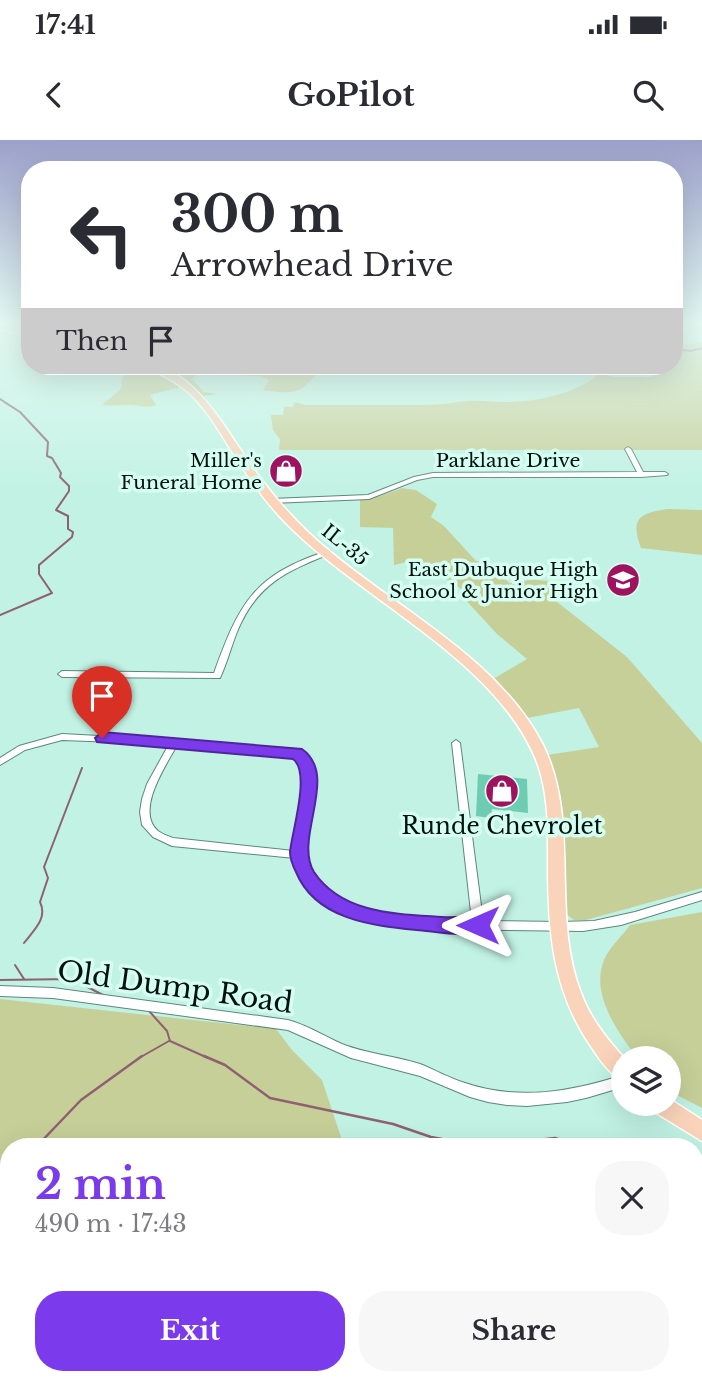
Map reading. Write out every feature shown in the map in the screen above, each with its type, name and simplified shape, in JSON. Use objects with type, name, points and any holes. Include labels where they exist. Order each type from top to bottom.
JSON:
[{"type":"main road","name":"IL-35","points":[[183,382],[198,395],[271,500],[327,553],[496,688],[530,733],[549,775],[557,826],[557,926],[560,958],[572,997],[602,1048],[611,1058]]},
{"type":"main road","points":[[679,1116],[702,1131]]},
{"type":"street","points":[[628,449],[641,475]]},
{"type":"street","name":"Parklane Drive","points":[[271,500],[369,496],[416,478],[433,475],[666,474]]},
{"type":"street","points":[[62,674],[217,676],[239,616],[255,594],[281,572],[327,553]]},
{"type":"street","points":[[0,762],[22,748],[62,737],[290,752],[305,760],[308,770],[307,802],[299,855],[306,874],[320,892],[349,911],[370,918],[413,923],[596,925],[702,895]]},
{"type":"street","points":[[174,743],[144,809],[145,823],[154,835],[172,842],[299,855]]},
{"type":"street","points":[[456,743],[478,925]]},
{"type":"street","name":"Old Dump Road","points":[[0,991],[53,993],[288,1025],[304,1029],[341,1049],[422,1071],[491,1097],[570,1095],[611,1086]]},
{"type":"green space","points":[[122,382],[177,382],[184,386],[150,395],[156,405],[152,406],[102,405],[121,389]]},
{"type":"green space","points":[[188,382],[195,382],[204,392],[218,394],[203,396]]},
{"type":"green space","points":[[268,382],[309,382],[298,390],[263,390]]},
{"type":"green space","points":[[587,382],[702,382],[702,450],[279,450],[280,439],[273,430],[271,415],[283,415],[284,407],[293,407],[294,402],[306,405],[426,405],[473,401],[519,402],[542,399]]},
{"type":"green space","points":[[402,488],[416,490],[437,504],[431,517],[444,526],[476,561],[490,562],[509,583],[549,581],[570,593],[552,598],[627,657],[702,743],[702,888],[586,920],[574,920],[566,914],[563,817],[560,794],[547,755],[599,747],[579,708],[527,718],[493,679],[527,659],[497,634],[462,596],[468,593],[415,560],[394,565],[393,528],[360,527],[360,499],[380,496]]},
{"type":"green space","points":[[668,509],[702,510],[702,555],[641,548],[636,530],[640,519],[644,515]]},
{"type":"green space","points":[[702,912],[702,1108],[681,1097],[681,1046],[629,1046],[603,1000],[601,973],[604,960],[630,925]]},
{"type":"green space","points":[[0,999],[276,1029],[292,1050],[322,1080],[341,1138],[0,1138]]},
{"type":"building","name":"Runde Chevrolet","points":[[478,774],[527,779],[528,813],[492,809],[491,818],[476,816]]},
{"type":"waterway","points":[[0,399],[20,412],[48,442],[47,456],[52,458],[61,473],[60,477],[69,486],[69,491],[56,510],[68,516],[68,529],[73,532],[72,537],[39,565],[39,574],[52,593],[0,615]]},
{"type":"waterway","points":[[24,943],[41,919],[40,902],[48,878],[44,867],[82,768]]},
{"type":"waterway","points":[[15,965],[24,979]]},
{"type":"waterway","points":[[0,980],[72,979],[103,995]]},
{"type":"waterway","points":[[149,1011],[167,1031],[170,1041],[208,1058]]},
{"type":"waterway","points":[[140,1057],[169,1041]]},
{"type":"waterway","points":[[204,1056],[225,1065],[270,1098],[393,1124],[436,1138]]},
{"type":"waterway","points":[[45,1138],[81,1100],[140,1057]]},
{"type":"place","name":"Miller's Funeral Home","points":[[286,471]]},
{"type":"place","name":"East Dubuque High School & Junior High","points":[[623,580]]},
{"type":"place","name":"Runde Chevrolet","points":[[502,791]]},
{"type":"route","points":[[102,738],[296,753],[308,765],[307,802],[299,848],[300,864],[320,892],[339,906],[370,918],[443,925],[478,925]]}]
